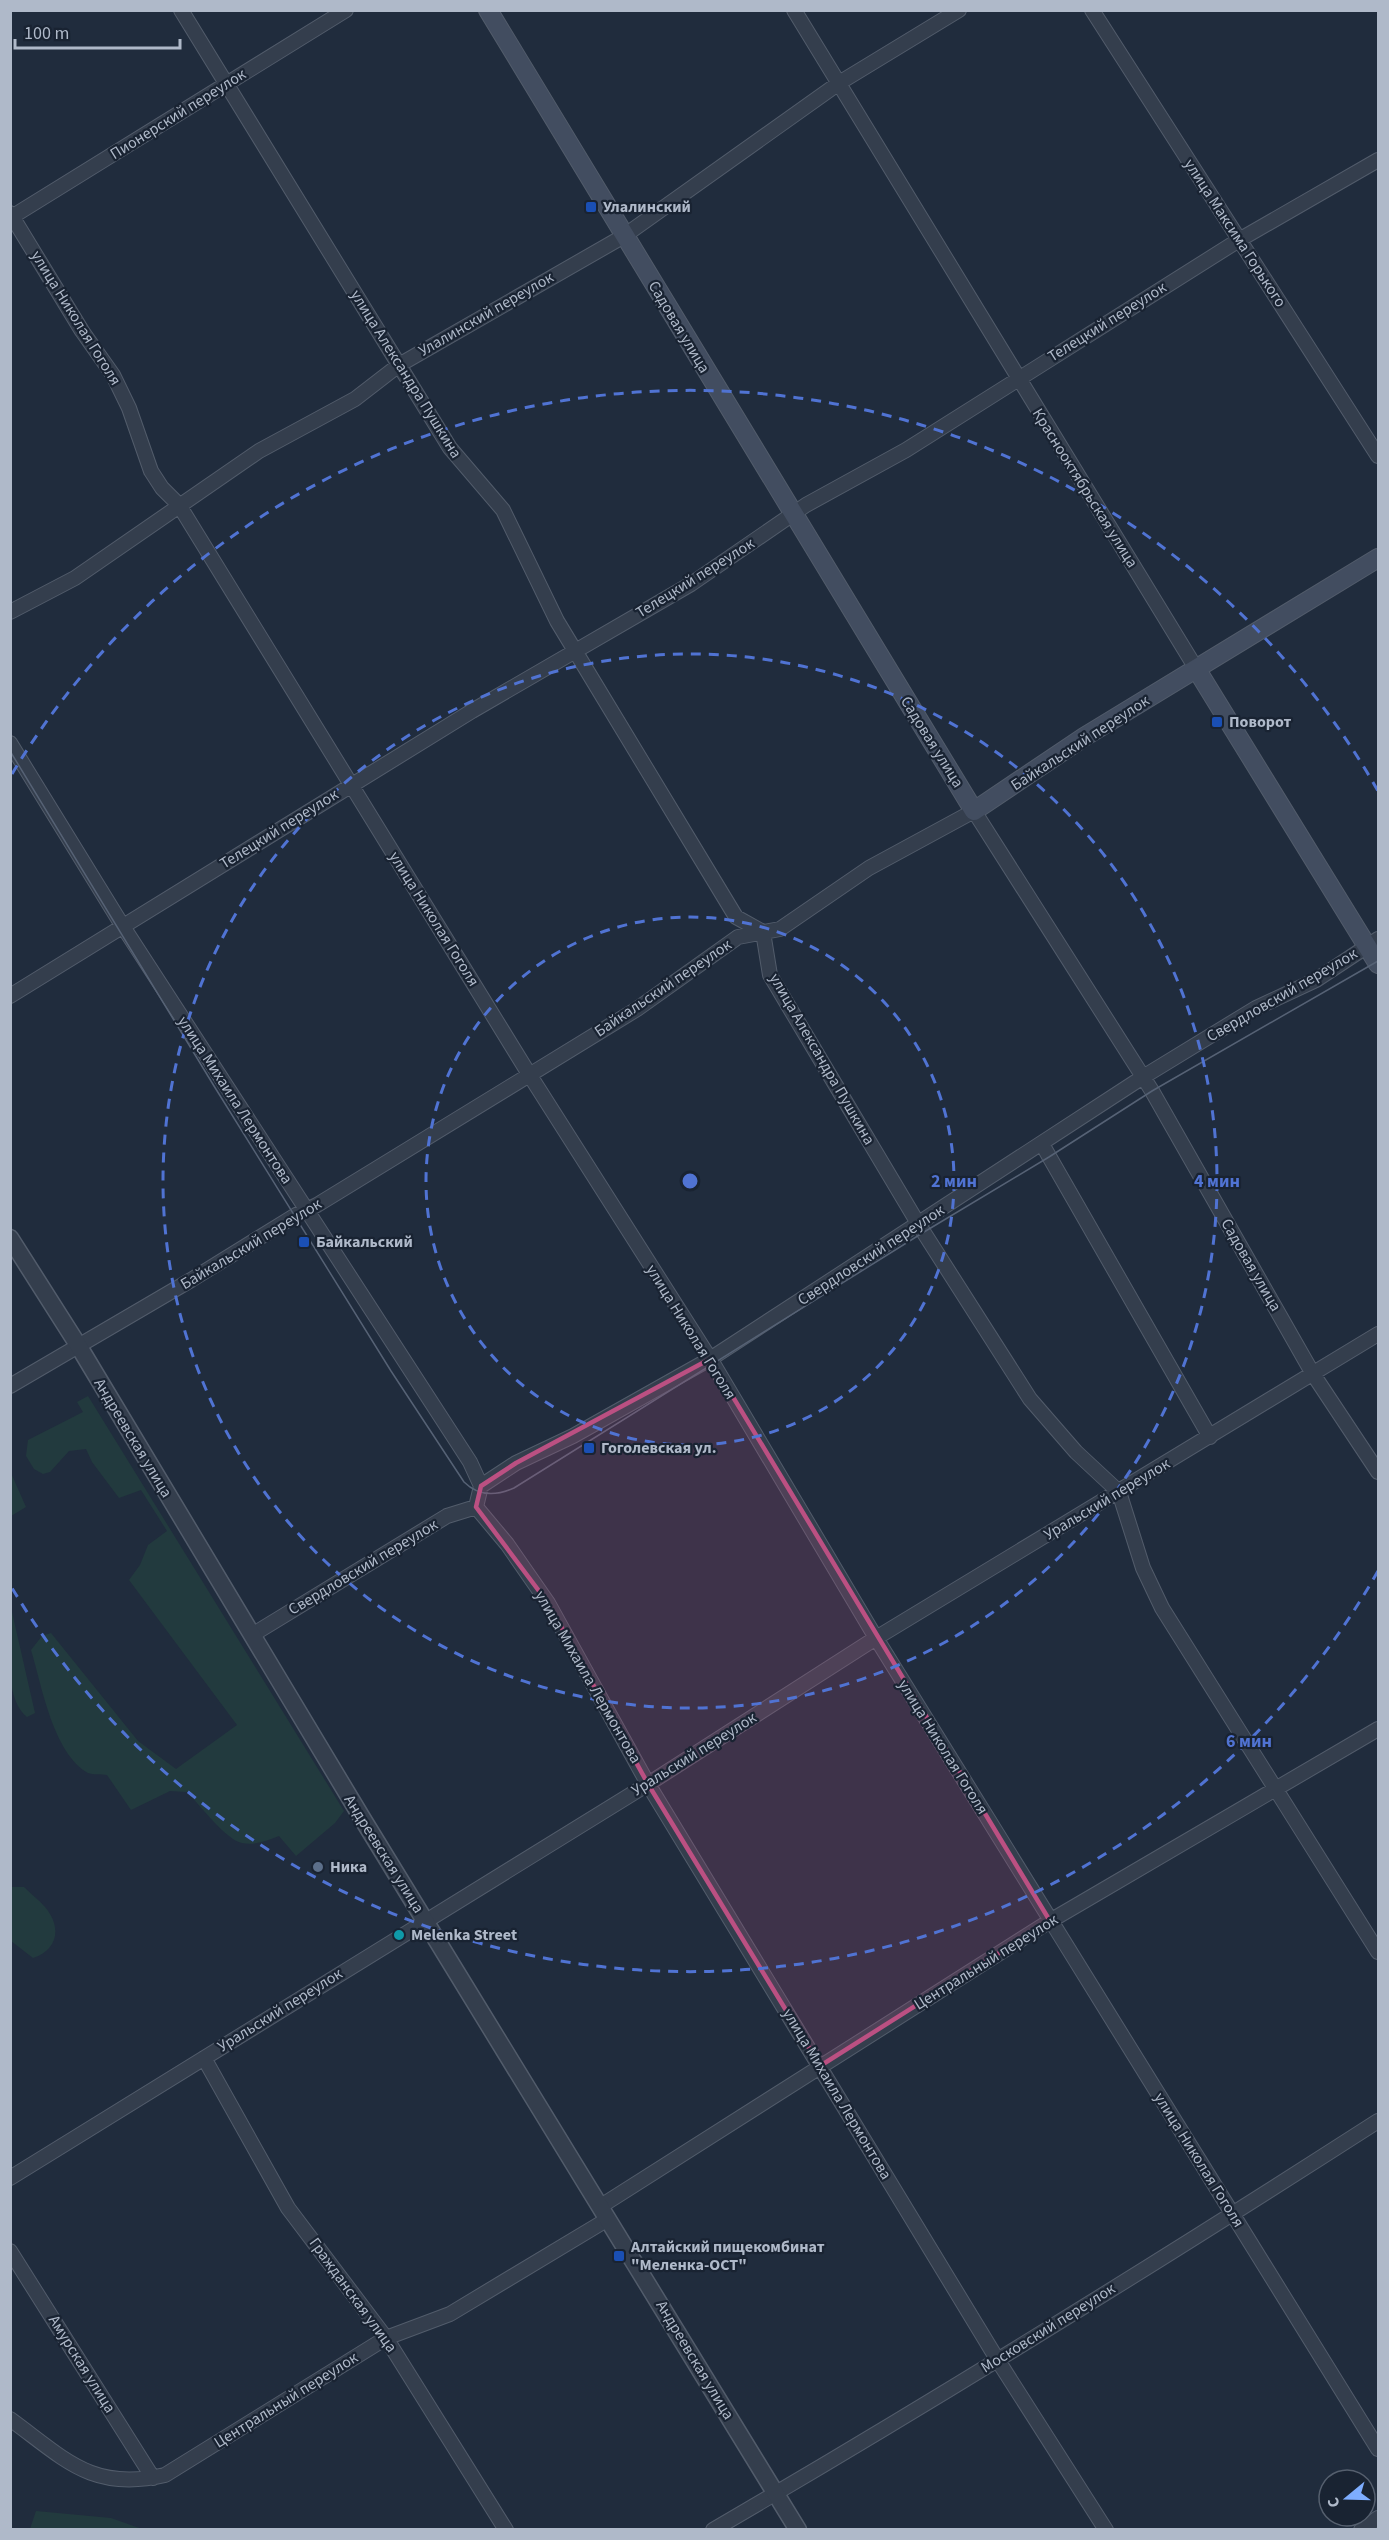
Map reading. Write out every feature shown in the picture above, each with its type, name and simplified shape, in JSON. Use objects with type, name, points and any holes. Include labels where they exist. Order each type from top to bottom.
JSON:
[{"type":"main road","name":"Садовая улица","points":[[488,10],[974,811]]},
{"type":"main road","name":"Байкальский переулок","points":[[974,811],[1084,737],[1378,558]]},
{"type":"main road","name":"Краснооктябрьская улица","points":[[1197,670],[1373,942],[1378,964]]},
{"type":"street","name":"улица Александра Пушкина","points":[[181,10],[450,448],[503,510],[557,621],[736,917],[763,932],[770,975],[918,1225],[1030,1399],[1076,1452],[1119,1492],[1152,1589],[1275,1790],[1378,1952]]},
{"type":"street","name":"Пионерский переулок","points":[[11,216],[346,10]]},
{"type":"street","name":"Краснооктябрьская улица","points":[[794,10],[1197,670]]},
{"type":"street","name":"Улалинский переулок","points":[[10,612],[75,578],[259,451],[355,399],[399,364],[624,236],[839,83],[959,10]]},
{"type":"street","name":"улица Максима Горького","points":[[1092,10],[1378,456]]},
{"type":"street","name":"Телецкий переулок","points":[[10,996],[351,784],[691,584],[793,515],[906,450],[1239,240],[1378,160]]},
{"type":"street","name":"улица Николая Гоголя","points":[[11,216],[82,331],[113,375],[129,408],[150,471],[178,505],[529,1074],[710,1359],[876,1638],[1050,1922],[1378,2449]]},
{"type":"street","name":"улица Михаила Лермонтова","points":[[10,743],[122,925],[470,1462],[481,1486]]},
{"type":"street","name":"Байкальский переулок","points":[[10,1386],[191,1280],[306,1209],[317,1205],[637,1009],[738,937],[780,929],[869,868],[974,811]]},
{"type":"street","name":"Садовая улица","points":[[974,811],[1143,1077],[1313,1374],[1378,1472]]},
{"type":"street","name":"Свердловский переулок","points":[[481,1486],[516,1463],[573,1436],[710,1359],[1143,1077],[1256,1008],[1316,980],[1373,942]]},
{"type":"street","points":[[1042,1144],[1210,1437]]},
{"type":"street","name":"Андреевская улица","points":[[10,1238],[78,1345],[425,1920],[798,2529]]},
{"type":"street","name":"Уральский переулок","points":[[10,2178],[648,1784],[876,1638],[1378,1334]]},
{"type":"street","points":[[476,1507],[481,1486]]},
{"type":"street","name":"Свердловский переулок","points":[[252,1635],[447,1516],[476,1507]]},
{"type":"street","name":"улица Михаила Лермонтова","points":[[476,1507],[507,1544],[548,1603],[648,1784],[997,2359],[1106,2529]]},
{"type":"street","name":"Центральный переулок","points":[[10,2419],[75,2466],[92,2473],[124,2481],[165,2475],[386,2338],[450,2314],[605,2213],[820,2066],[1050,1922],[1378,1729]]},
{"type":"street","name":"Гражданская улица","points":[[204,2058],[288,2208],[386,2338],[506,2529]]},
{"type":"street","name":"Московский переулок","points":[[713,2529],[997,2359],[1233,2214],[1378,2121]]},
{"type":"street","name":"Амурская улица","points":[[10,2251],[153,2478]]},
{"type":"street","points":[[1361,2529],[1378,2518]]},
{"type":"highlighted area","points":[[710,1359],[1050,1921],[820,2066],[648,1784],[548,1603],[476,1507],[481,1486],[516,1463]]},
{"type":"green space","points":[[88,1396],[344,1811],[335,1823],[296,1856],[279,1836],[252,1844],[242,1843],[228,1836],[187,1792],[170,1791],[131,1810],[107,1775],[88,1773],[76,1763],[57,1735],[31,1650],[42,1636],[51,1633],[138,1741],[176,1769],[237,1725],[129,1580],[140,1565],[148,1545],[167,1531],[141,1490],[119,1498],[92,1462],[86,1449],[69,1451],[50,1472],[43,1474],[34,1469],[26,1456],[28,1440],[83,1412],[77,1402]]},
{"type":"green space","points":[[11,1473],[26,1507],[10,1516]]},
{"type":"green space","points":[[10,1612],[12,1612],[35,1713],[27,1717],[19,1708],[11,1683]]},
{"type":"green space","points":[[10,1887],[24,1887],[45,1907],[54,1922],[55,1937],[52,1944],[33,1958],[11,1941]]},
{"type":"green space","points":[[36,2511],[111,2518],[142,2529],[30,2529]]},
{"type":"tram line","points":[[10,751],[391,1371],[464,1482],[488,1494],[501,1493],[514,1488],[1152,1091],[1378,961]]},
{"type":"place","name":"Улалинский","points":[[591,207]]},
{"type":"place","name":"Поворот","points":[[1217,722]]},
{"type":"place","name":"Байкальский","points":[[304,1242]]},
{"type":"place","name":"Гоголевская ул.","points":[[589,1448]]},
{"type":"place","name":"Ника","points":[[318,1867]]},
{"type":"place","name":"Melenka Street","points":[[399,1935]]},
{"type":"place","name":"Алтайский пищекомбинат \"Меленка-ОСТ\"","points":[[619,2256]]}]
